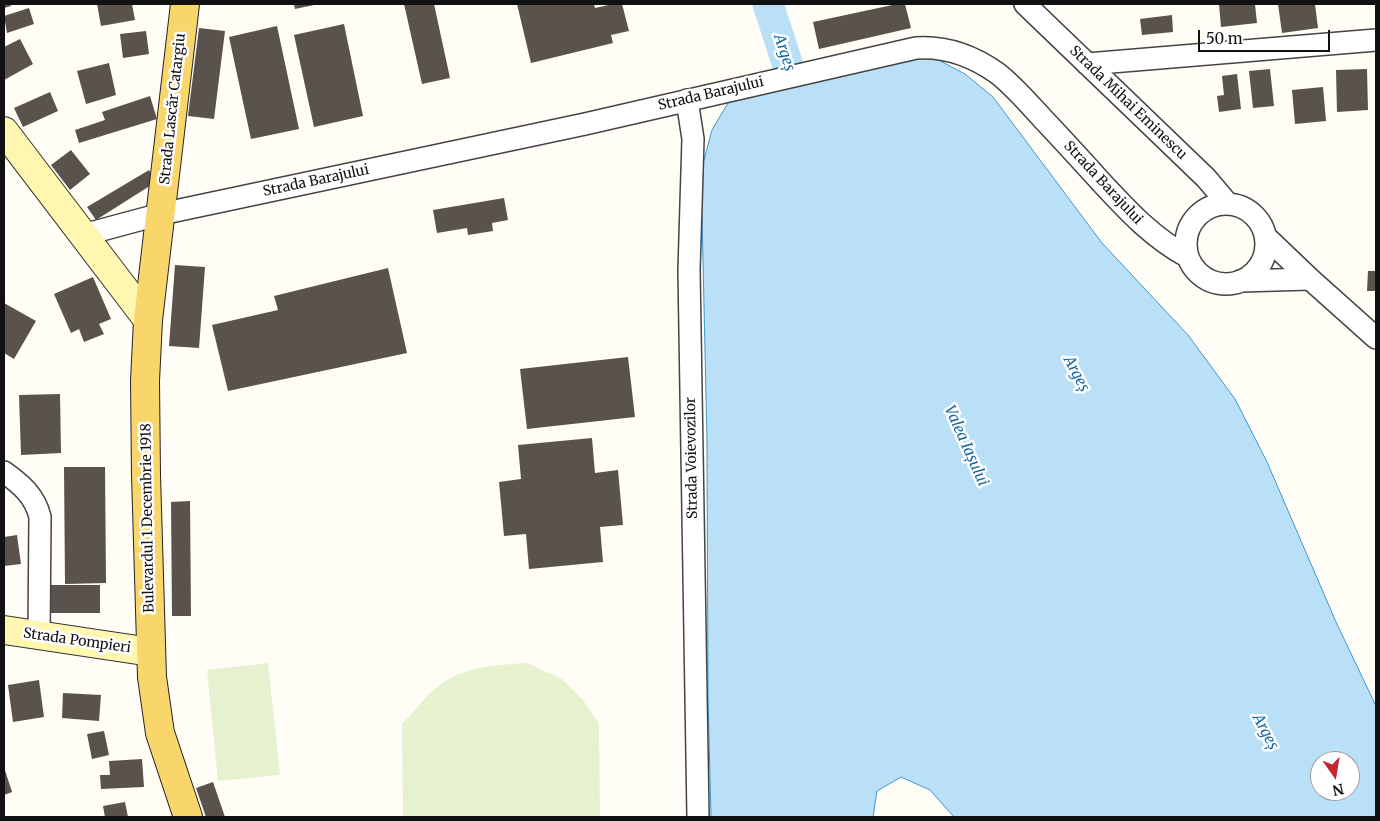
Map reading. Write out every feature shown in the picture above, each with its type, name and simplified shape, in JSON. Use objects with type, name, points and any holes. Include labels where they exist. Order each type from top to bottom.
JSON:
[{"type":"main road","name":"Strada Lascăr Catargiu","points":[[161,214],[185,4]]},
{"type":"main road","points":[[4,131],[148,320]]},
{"type":"main road","name":"Bulevardul 1 Decembrie 1918","points":[[161,214],[148,320],[145,381],[152,677],[160,733],[188,817]]},
{"type":"main road","name":"Strada Pompieri","points":[[4,630],[151,652]]},
{"type":"street","name":"Strada Mihai Eminescu","points":[[1025,4],[1206,178],[1228,204]]},
{"type":"street","points":[[1087,64],[1376,40]]},
{"type":"street","name":"Strada Barajului","points":[[83,235],[161,214],[585,124],[916,48],[932,47],[958,52],[996,73],[1019,92],[1148,231],[1169,247],[1188,257]]},
{"type":"street","name":"Strada Voievozilor","points":[[687,100],[693,139],[689,288],[698,817]]},
{"type":"street","points":[[1240,282],[1252,274],[1261,264],[1266,251],[1266,237],[1261,224],[1253,214],[1241,206],[1228,204],[1214,205],[1201,212],[1192,222],[1185,244],[1193,268],[1202,277],[1214,283],[1228,284],[1310,279]]},
{"type":"street","points":[[1266,237],[1376,338]]},
{"type":"street","points":[[4,472],[30,495],[40,517],[39,635]]},
{"type":"green space","points":[[268,663],[280,775],[218,781],[207,670]]},
{"type":"green space","points":[[527,663],[562,679],[583,700],[599,724],[600,817],[403,817],[402,724],[427,696],[457,675],[480,668]]},
{"type":"water","name":"Valea Iașului","points":[[931,56],[965,74],[993,97],[1102,243],[1188,335],[1235,399],[1267,462],[1336,622],[1376,706],[1376,817],[954,817],[930,790],[901,777],[877,791],[873,817],[711,817],[708,699],[707,440],[701,171],[712,130],[731,98]]},
{"type":"building","points":[[4,4],[10,4],[11,6],[4,8]]},
{"type":"building","points":[[97,4],[132,4],[135,20],[101,26]]},
{"type":"building","points":[[294,4],[314,4],[314,5],[295,9]]},
{"type":"building","points":[[404,4],[434,4],[450,78],[422,84]]},
{"type":"building","points":[[517,4],[594,4],[595,8],[622,4],[629,31],[611,35],[613,43],[531,63]]},
{"type":"building","points":[[897,4],[905,4],[911,28],[819,49],[813,22]]},
{"type":"building","points":[[1219,4],[1255,4],[1257,23],[1221,27]]},
{"type":"building","points":[[1278,4],[1315,4],[1318,28],[1282,33]]},
{"type":"building","points":[[29,8],[34,24],[7,33],[4,16]]},
{"type":"building","points":[[1172,15],[1173,32],[1142,35],[1140,19]]},
{"type":"building","points":[[344,24],[363,116],[314,127],[294,35]]},
{"type":"building","points":[[277,26],[299,129],[251,139],[229,37]]},
{"type":"building","points":[[199,28],[225,31],[214,119],[188,116]]},
{"type":"building","points":[[146,31],[149,54],[123,58],[120,34]]},
{"type":"building","points":[[20,39],[33,64],[4,80],[4,47]]},
{"type":"building","points":[[109,63],[116,95],[86,104],[77,71]]},
{"type":"building","points":[[1270,69],[1274,106],[1253,108],[1249,71]]},
{"type":"building","points":[[1367,69],[1368,110],[1337,112],[1336,70]]},
{"type":"building","points":[[1237,74],[1241,109],[1219,112],[1217,96],[1224,95],[1222,76]]},
{"type":"building","points":[[1323,87],[1326,121],[1295,124],[1292,90]]},
{"type":"building","points":[[50,92],[58,111],[23,127],[14,108]]},
{"type":"building","points":[[150,96],[157,119],[79,143],[75,130],[105,120],[102,112]]},
{"type":"building","points":[[71,150],[90,174],[70,190],[51,165]]},
{"type":"building","points":[[149,170],[156,182],[96,220],[87,207]]},
{"type":"building","points":[[504,198],[508,220],[492,223],[493,231],[468,235],[467,228],[437,233],[433,210]]},
{"type":"building","points":[[175,265],[205,267],[199,348],[169,346]]},
{"type":"building","points":[[388,268],[407,353],[228,391],[212,325],[278,310],[274,296]]},
{"type":"building","points":[[1368,271],[1376,271],[1376,291],[1367,291]]},
{"type":"building","points":[[93,277],[111,319],[99,324],[104,334],[84,342],[79,329],[71,333],[54,294]]},
{"type":"building","points":[[4,303],[36,321],[14,359],[4,353]]},
{"type":"building","points":[[628,357],[635,417],[527,429],[520,369]]},
{"type":"building","points":[[60,394],[61,453],[21,455],[19,395]]},
{"type":"building","points":[[592,438],[595,473],[618,470],[623,525],[600,527],[603,562],[529,569],[526,534],[504,536],[499,482],[521,479],[518,445]]},
{"type":"building","points":[[64,467],[105,467],[106,583],[65,584]]},
{"type":"building","points":[[190,501],[191,616],[172,616],[171,502]]},
{"type":"building","points":[[17,535],[21,564],[4,566],[4,537]]},
{"type":"building","points":[[50,585],[100,585],[100,613],[50,613]]},
{"type":"building","points":[[39,680],[44,717],[13,722],[8,685]]},
{"type":"building","points":[[63,693],[101,695],[99,721],[62,718]]},
{"type":"building","points":[[104,731],[109,755],[92,759],[87,734]]},
{"type":"building","points":[[142,759],[144,787],[101,789],[100,775],[110,775],[109,761]]},
{"type":"building","points":[[4,767],[12,792],[4,795]]},
{"type":"building","points":[[213,782],[225,817],[206,817],[196,788]]},
{"type":"building","points":[[125,802],[128,817],[105,817],[103,806]]},
{"type":"waterway","name":"Argeș","points":[[768,4],[794,84],[814,98]]}]
